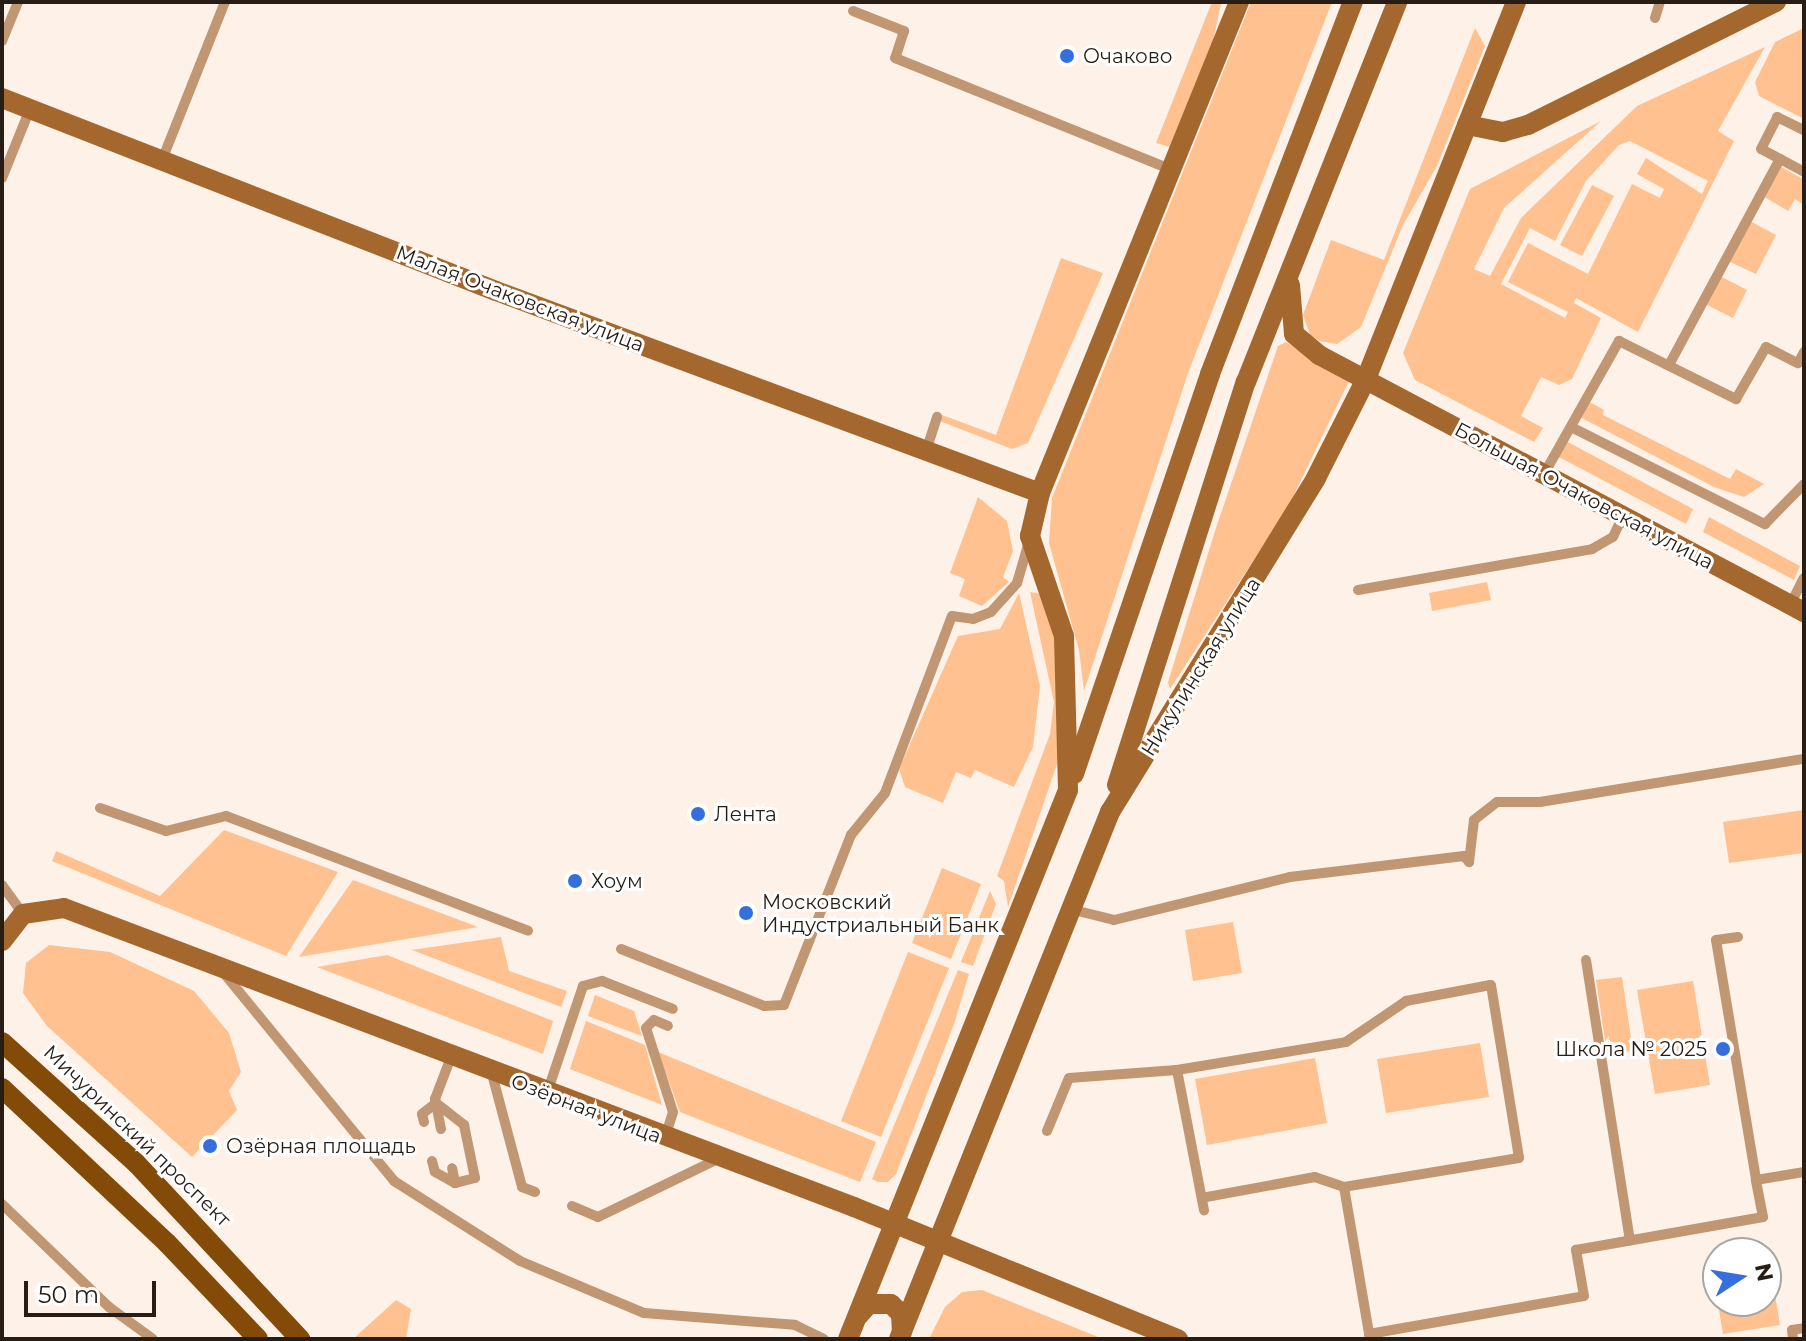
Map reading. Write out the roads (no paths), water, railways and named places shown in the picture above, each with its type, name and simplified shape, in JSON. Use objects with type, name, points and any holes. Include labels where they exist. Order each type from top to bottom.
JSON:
[{"type":"main road","name":"Мичуринский проспект","points":[[2,1042],[136,1163],[300,1339]]},
{"type":"main road","points":[[2,1088],[167,1243],[256,1338]]},
{"type":"street","points":[[1068,790],[1064,636],[1030,536],[1040,493],[1239,2]]},
{"type":"street","points":[[848,1339],[897,1226],[1068,790],[1263,226],[1353,2]]},
{"type":"street","points":[[1110,812],[1202,511],[1301,241],[1397,2]]},
{"type":"street","name":"Никулинская улица","points":[[900,1337],[941,1244],[1110,812],[1279,546],[1366,379],[1516,2]]},
{"type":"street","points":[[1467,125],[1503,132],[1528,125],[1776,2]]},
{"type":"street","name":"Малая Очаковская улица","points":[[2,98],[1040,493]]},
{"type":"street","name":"Большая Очаковская улица","points":[[1294,261],[1288,298],[1294,334],[1319,355],[1797,608]]},
{"type":"street","name":"Озёрная улица","points":[[23,914],[64,908],[547,1095],[897,1226],[1152,1334],[1178,1339]]},
{"type":"street","points":[[2,941],[23,914]]},
{"type":"street","points":[[859,1315],[869,1304],[891,1304],[904,1321],[900,1337]]},
{"type":"lane","points":[[2,41],[18,2]]},
{"type":"lane","points":[[1655,18],[1660,2]]},
{"type":"lane","points":[[162,160],[223,3]]},
{"type":"lane","points":[[853,11],[904,31],[895,58],[1172,170]]},
{"type":"lane","points":[[2,178],[30,109]]},
{"type":"lane","points":[[1804,130],[1777,117],[1761,149],[1804,172]]},
{"type":"lane","points":[[1669,365],[1780,159]]},
{"type":"lane","points":[[1544,474],[1619,341],[1736,399],[1766,347],[1801,364],[1804,352]]},
{"type":"lane","points":[[926,451],[937,417]]},
{"type":"lane","points":[[1571,427],[1765,524],[1804,484]]},
{"type":"lane","points":[[1358,590],[1592,549],[1613,537],[1623,516]]},
{"type":"lane","points":[[621,949],[764,1006],[784,1005],[851,835],[885,793],[952,616],[973,619],[991,612],[1017,583],[1030,536]]},
{"type":"lane","points":[[1797,608],[1804,578]]},
{"type":"lane","points":[[1074,910],[1114,920],[1290,877],[1464,856],[1469,862],[1474,820],[1497,802],[1540,802],[1804,759]]},
{"type":"lane","points":[[100,808],[166,831],[226,816],[528,931]]},
{"type":"lane","points":[[2,885],[23,914]]},
{"type":"lane","points":[[1344,1187],[1370,1336],[1584,1296],[1576,1250],[1763,1217],[1716,940],[1738,937]]},
{"type":"lane","points":[[1586,960],[1630,1241]]},
{"type":"lane","points":[[219,967],[394,1181],[520,1261],[644,1313],[795,1325],[824,1339]]},
{"type":"lane","points":[[547,1095],[583,986],[591,981],[673,1009]]},
{"type":"lane","points":[[1047,1131],[1069,1078],[1177,1070],[1346,1042],[1406,1001],[1491,985],[1519,1158],[1344,1187],[1315,1177],[1202,1198]]},
{"type":"lane","points":[[664,1138],[673,1112],[646,1028],[654,1020],[668,1026]]},
{"type":"lane","points":[[441,1129],[436,1103],[451,1057]]},
{"type":"lane","points":[[1177,1070],[1204,1210]]},
{"type":"lane","points":[[492,1074],[522,1187],[535,1192]]},
{"type":"lane","points":[[424,1122],[422,1114],[436,1103]]},
{"type":"lane","points":[[432,1161],[435,1172],[455,1183],[475,1178],[464,1125],[436,1103]]},
{"type":"lane","points":[[572,1206],[598,1217],[720,1158]]},
{"type":"lane","points":[[452,1168],[455,1183]]},
{"type":"lane","points":[[1756,1180],[1804,1172]]},
{"type":"lane","points":[[2,1204],[114,1311],[153,1339]]},
{"type":"lane","points":[[1793,1339],[1792,1330],[1804,1328]]},
{"type":"place","name":"Очаково","points":[[1067,56]]},
{"type":"place","name":"Лента","points":[[698,814]]},
{"type":"place","name":"Хоум","points":[[575,881]]},
{"type":"place","name":"Московский Индустриальный Банк","points":[[746,913]]},
{"type":"place","name":"Школа № 2025","points":[[1723,1049]]},
{"type":"place","name":"Озёрная площадь","points":[[210,1146]]}]
